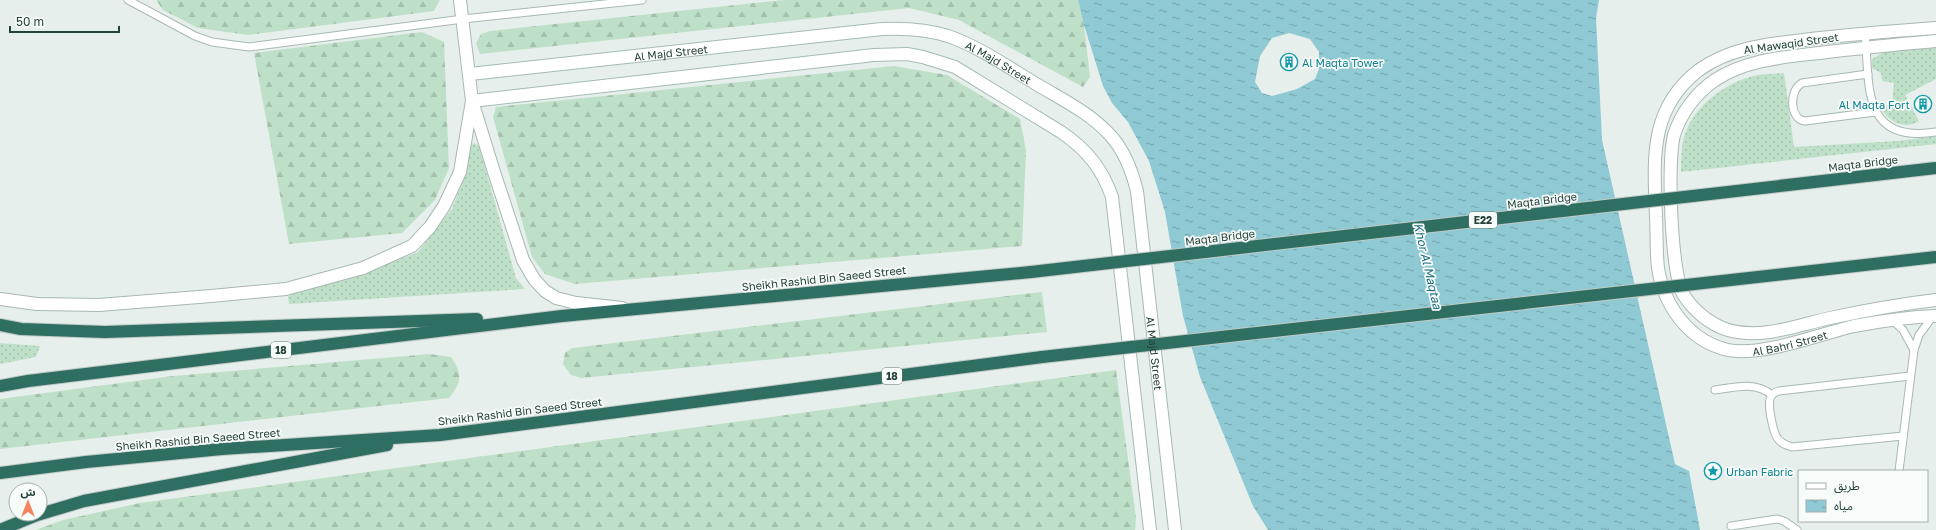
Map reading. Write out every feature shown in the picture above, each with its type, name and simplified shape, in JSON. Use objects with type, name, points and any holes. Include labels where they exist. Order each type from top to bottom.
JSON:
[{"type":"highway","name":"Maqta Bridge","points":[[1031,272],[1936,168]]},
{"type":"highway","name":"Sheikh Rashid Bin Saeed Street","points":[[0,473],[86,462],[222,449],[440,435],[1042,357],[1936,257]]},
{"type":"highway","name":"Sheikh Rashid Bin Saeed Street","points":[[0,386],[28,381],[234,355],[562,316],[1031,272]]},
{"type":"highway","points":[[0,325],[21,328],[105,332],[562,316]]},
{"type":"highway","points":[[0,530],[37,515],[84,501],[440,435]]},
{"type":"street","points":[[460,0],[472,101],[524,260],[534,279],[545,291],[556,298],[576,303],[637,309]]},
{"type":"street","name":"Al Mawaqid Street","points":[[1666,295],[1658,268],[1654,158],[1657,134],[1666,110],[1680,89],[1698,71],[1716,59],[1753,47],[1865,33],[1936,28]]},
{"type":"street","name":"Al Majd Street","points":[[470,74],[882,29],[915,29],[947,36],[977,48],[1088,115],[1105,130],[1120,148],[1134,176],[1175,530]]},
{"type":"street","name":"Al Mawaqid Street","points":[[1683,293],[1676,273],[1670,164],[1674,136],[1679,122],[1694,99],[1703,89],[1725,74],[1757,62],[1867,47],[1936,41]]},
{"type":"street","points":[[472,101],[874,55],[907,54],[934,59],[955,66],[1061,132],[1075,141],[1098,166],[1112,197],[1150,530]]},
{"type":"street","points":[[0,300],[37,304],[99,305],[286,290],[363,268],[412,246],[430,227],[444,206],[460,172],[472,101]]},
{"type":"street","name":"Al Bahri Street","points":[[1683,293],[1698,312],[1716,325],[1732,331],[1751,334],[1776,331],[1860,312],[1936,300]]},
{"type":"street","name":"Al Bahri Street","points":[[1666,295],[1673,310],[1687,328],[1706,341],[1733,350],[1761,350],[1848,328],[1892,320],[1935,316]]},
{"type":"lane","points":[[128,0],[195,36],[218,43],[249,47],[463,19],[642,0]]},
{"type":"lane","points":[[1865,33],[1870,96],[1875,112],[1887,124],[1898,129],[1910,132],[1936,132]]},
{"type":"lane","points":[[1868,74],[1802,83],[1794,90],[1792,94],[1794,112],[1798,119],[1805,121],[1875,112]]},
{"type":"lane","points":[[1899,470],[1914,350],[1921,332],[1935,316]]},
{"type":"lane","points":[[1892,320],[1903,330],[1914,350]]},
{"type":"lane","points":[[1903,436],[1792,447],[1778,440],[1773,430],[1770,404],[1772,395],[1779,391],[1910,376]]},
{"type":"lane","points":[[1716,390],[1754,386],[1767,391],[1772,395]]},
{"type":"lane","points":[[1731,526],[1777,519],[1784,521],[1797,530]]},
{"type":"green space","points":[[156,0],[440,0],[434,11],[248,35],[198,28],[163,10]]},
{"type":"green space","points":[[784,0],[1078,0],[1084,25],[1090,77],[1083,87],[959,20],[909,8],[480,54],[476,43],[481,34],[490,31]]},
{"type":"green space","points":[[422,32],[444,42],[449,168],[435,200],[402,233],[289,244],[254,53]]},
{"type":"green space","points":[[1936,45],[1936,79],[1905,95],[1919,121],[1907,125],[1896,123],[1887,116],[1880,105],[1892,106],[1894,83],[1882,81],[1881,73],[1872,68],[1872,59],[1884,52]]},
{"type":"green space","points":[[894,66],[947,75],[1020,119],[1026,150],[1022,246],[575,284],[545,274],[532,257],[493,117],[496,107]]},
{"type":"green space","points":[[1784,73],[1794,147],[1898,141],[1936,136],[1936,144],[1681,172],[1682,150],[1687,129],[1698,112],[1713,96],[1731,84],[1750,77]]},
{"type":"green space","points":[[474,143],[479,146],[516,278],[525,289],[289,304],[288,296],[417,253],[452,209],[466,173],[469,147]]},
{"type":"green space","points":[[1042,292],[1047,332],[581,378],[571,375],[563,364],[565,353],[572,348]]},
{"type":"green space","points":[[0,343],[40,346],[36,357],[0,364]]},
{"type":"green space","points":[[430,354],[451,357],[458,369],[459,382],[449,398],[0,449],[0,399],[173,376]]},
{"type":"green space","points":[[1116,370],[1136,518],[1135,530],[36,530],[63,520],[140,503]]},
{"type":"water","name":"Khor Al Maqtaa","points":[[1078,0],[1599,0],[1596,18],[1602,140],[1675,464],[1689,471],[1700,530],[1268,530],[1253,506],[1200,377],[1183,316],[1165,212],[1149,161],[1128,122],[1112,103],[1103,86],[1084,25]],"holes":[[[1289,33],[1310,39],[1319,52],[1319,69],[1315,79],[1297,89],[1272,96],[1262,93],[1255,82],[1260,56],[1272,38]]]},
{"type":"place","name":"Al Maqta Tower","points":[[1289,62]]},
{"type":"place","name":"Al Maqta Fort","points":[[1923,104]]},
{"type":"place","name":"Urban Fabric","points":[[1713,471]]}]
